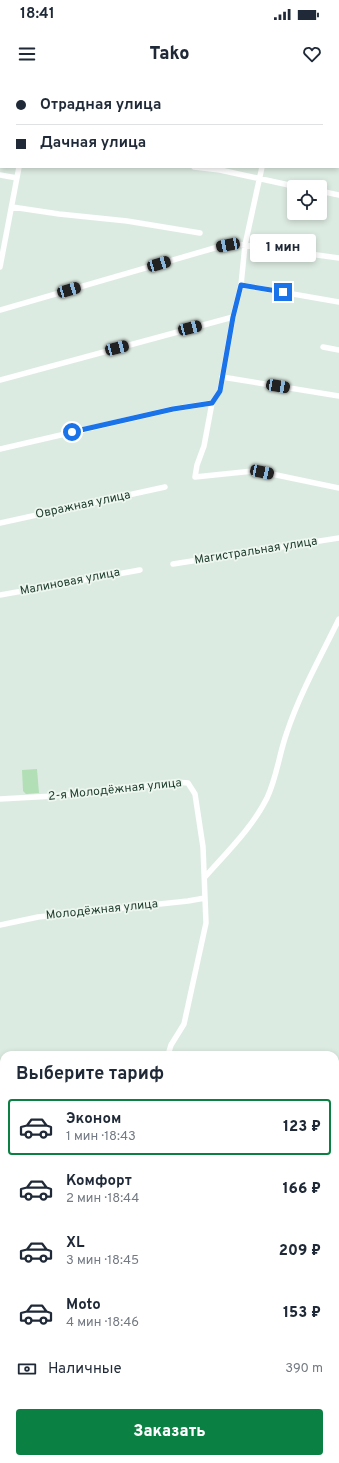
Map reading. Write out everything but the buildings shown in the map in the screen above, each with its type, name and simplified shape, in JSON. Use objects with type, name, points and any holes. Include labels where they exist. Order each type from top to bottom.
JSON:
[{"type":"street","points":[[0,267],[2,248],[19,168]]},
{"type":"street","points":[[203,168],[220,170],[259,180],[287,185]]},
{"type":"street","points":[[262,168],[245,245],[241,285],[233,317],[220,391],[212,403],[204,446],[197,464],[195,477],[252,471],[339,488]]},
{"type":"street","points":[[0,175],[17,178]]},
{"type":"street","points":[[327,192],[339,195]]},
{"type":"street","points":[[12,206],[59,214],[128,221],[200,232]]},
{"type":"street","points":[[0,310],[218,247],[237,244],[339,258]]},
{"type":"street","points":[[241,285],[339,302]]},
{"type":"street","points":[[0,380],[233,317]]},
{"type":"street","points":[[323,347],[339,350]]},
{"type":"street","points":[[222,377],[339,396]]},
{"type":"street","points":[[0,449],[173,409],[212,403]]},
{"type":"street","name":"Овражная улица","points":[[0,523],[165,487]]},
{"type":"street","name":"Магистральная улица","points":[[173,564],[339,538]]},
{"type":"street","name":"Малиновая улица","points":[[0,595],[140,570]]},
{"type":"street","points":[[205,877],[242,836],[266,799],[273,785],[286,733],[309,679],[339,619]]},
{"type":"street","name":"2-я Молодёжная улица","points":[[0,799],[54,796],[176,782],[188,783],[195,794],[200,821],[205,877],[206,923],[184,1024],[171,1044],[169,1051]]},
{"type":"street","name":"Молодёжная улица","points":[[0,925],[38,917],[205,898]]},
{"type":"green space","points":[[37,769],[39,793],[26,794],[23,791],[22,770]]},
{"type":"route","points":[[72,432],[173,409],[212,403],[220,391],[233,317],[241,285],[283,292]]}]
